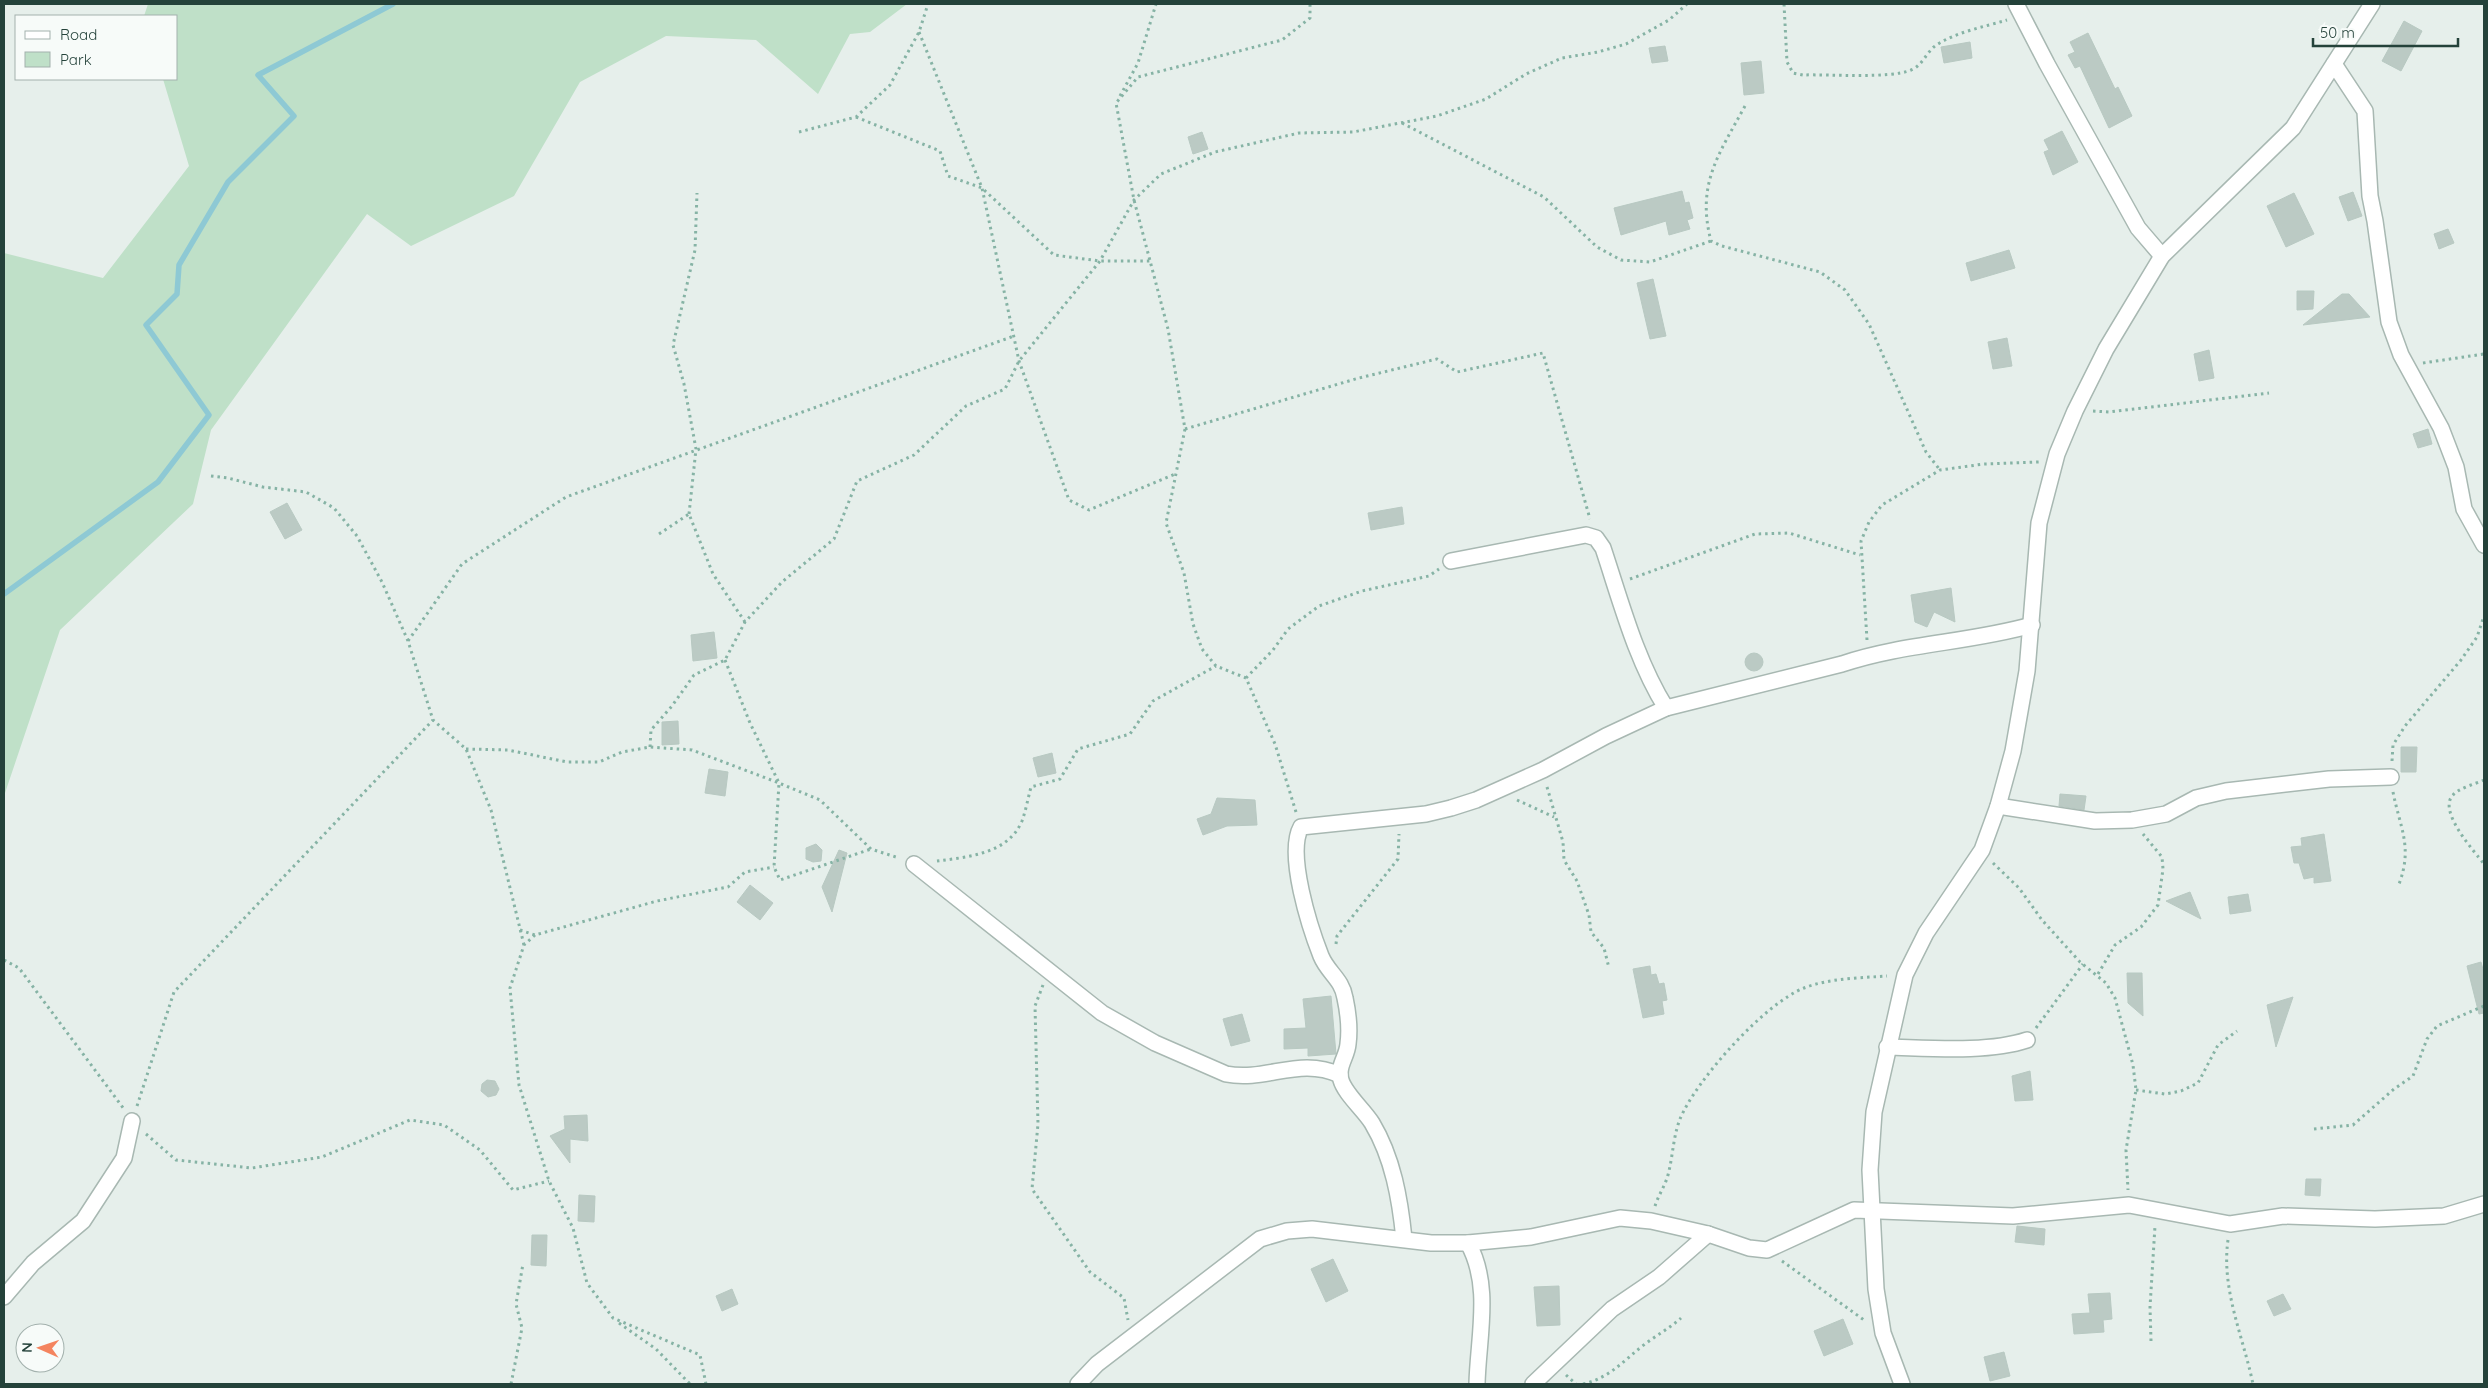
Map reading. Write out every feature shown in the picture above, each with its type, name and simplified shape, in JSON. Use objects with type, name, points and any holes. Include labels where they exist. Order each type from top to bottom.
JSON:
[{"type":"street","points":[[1902,1384],[1883,1333],[1876,1290],[1870,1170],[1874,1112],[1887,1046],[1905,975],[1926,933],[1982,850],[1998,806],[2013,751],[2032,625],[2039,523],[2055,462],[2075,411],[2106,349],[2162,256],[2292,128],[2372,4]]},
{"type":"street","points":[[2019,10],[2138,228],[2162,256]]},
{"type":"street","points":[[2334,64],[2365,111],[2370,196],[2388,313],[2407,364],[2441,428],[2456,467],[2464,508],[2484,545]]},
{"type":"street","points":[[1451,561],[1586,535],[1596,538],[1603,548],[1632,634],[1657,693],[1666,708]]},
{"type":"street","points":[[1404,1239],[1400,1200],[1389,1164],[1372,1123],[1344,1087],[1340,1075],[1340,1066],[1348,1043],[1345,999],[1342,984],[1322,957],[1301,890],[1296,838],[1301,827],[1426,814],[1451,808],[1542,770],[1606,736],[1666,708],[1842,664],[1869,655],[1995,636],[2032,625]]},
{"type":"street","points":[[1998,806],[2095,822],[2132,820],[2166,814],[2196,798],[2226,791],[2329,779],[2392,777]]},
{"type":"street","points":[[914,864],[1102,1013],[1155,1043],[1226,1074],[1248,1076],[1310,1067],[1324,1068],[1340,1075]]},
{"type":"street","points":[[1887,1046],[1946,1049],[2000,1047],[2026,1040]]},
{"type":"street","points":[[4,1297],[33,1263],[83,1221],[124,1158],[132,1121]]},
{"type":"street","points":[[1078,1384],[1096,1364],[1260,1239],[1287,1231],[1312,1229],[1431,1242],[1468,1243],[1531,1237],[1620,1218],[1651,1221],[1708,1234],[1749,1248],[1767,1250],[1854,1210],[2013,1216],[2130,1205],[2230,1224],[2282,1216],[2375,1219],[2444,1216],[2484,1204]]},
{"type":"street","points":[[1533,1384],[1612,1309],[1659,1277],[1708,1234]]},
{"type":"street","points":[[1468,1243],[1477,1258],[1481,1277],[1482,1312],[1477,1384]]},
{"type":"path","points":[[799,132],[856,117],[890,85],[919,32],[928,4]]},
{"type":"path","points":[[1156,4],[1138,63],[1116,103],[1134,200],[1168,329],[1184,428],[1166,523],[1184,572],[1192,624],[1202,649],[1216,666],[1246,678],[1276,744],[1301,827]]},
{"type":"path","points":[[1116,103],[1138,77],[1282,40],[1310,18],[1310,4]]},
{"type":"path","points":[[650,747],[651,730],[694,676],[724,660],[746,622],[782,582],[834,539],[856,482],[914,455],[966,406],[1004,389],[1019,361],[1100,261],[1134,200],[1161,174],[1215,152],[1299,133],[1353,132],[1437,116],[1486,99],[1526,74],[1562,58],[1598,52],[1626,44],[1669,20],[1687,4]]},
{"type":"path","points":[[1784,4],[1787,62],[1793,73],[1803,75],[1872,74],[1911,70],[1922,62],[1935,46],[2019,10]]},
{"type":"path","points":[[919,32],[982,188],[1019,361],[1070,500],[1089,510],[1176,474]]},
{"type":"path","points":[[1711,240],[1704,206],[1713,166],[1745,106]]},
{"type":"path","points":[[856,117],[940,151],[948,176],[982,188],[1054,255],[1100,261],[1150,261]]},
{"type":"path","points":[[1401,122],[1544,197],[1597,246],[1622,260],[1650,262],[1711,240],[1722,246],[1820,272],[1845,290],[1869,324],[1926,452],[1940,470]]},
{"type":"path","points":[[697,193],[695,250],[674,345],[684,384],[696,449],[689,514],[713,574],[746,622]]},
{"type":"path","points":[[408,641],[462,564],[566,497],[1014,336]]},
{"type":"path","points":[[1184,428],[1359,378],[1437,359],[1457,372],[1543,353],[1596,538]]},
{"type":"path","points":[[2407,364],[2484,354]]},
{"type":"path","points":[[2075,411],[2109,412],[2270,393]]},
{"type":"path","points":[[1869,655],[1860,555],[1861,541],[1869,522],[1882,505],[1940,470],[1984,464],[2033,461],[2055,462]]},
{"type":"path","points":[[211,476],[228,478],[263,487],[306,492],[334,508],[357,536],[382,582],[408,641],[433,720],[466,749],[491,810],[519,930],[524,944]]},
{"type":"path","points":[[658,534],[689,514]]},
{"type":"path","points":[[1615,584],[1755,534],[1790,532],[1860,555]]},
{"type":"path","points":[[1246,678],[1273,650],[1288,629],[1319,606],[1362,591],[1429,576],[1451,561]]},
{"type":"path","points":[[2399,884],[2406,866],[2405,838],[2393,794],[2393,746],[2405,726],[2461,660],[2477,637],[2484,616]]},
{"type":"path","points":[[724,660],[750,723],[779,783],[774,867],[780,880],[871,849]]},
{"type":"path","points":[[466,749],[508,750],[567,762],[599,762],[622,752],[650,747],[692,750],[820,800],[871,849],[914,864],[979,855],[1011,839],[1022,820],[1030,787],[1060,779],[1078,749],[1130,734],[1153,701],[1216,666]]},
{"type":"path","points":[[132,1121],[174,992],[433,720]]},
{"type":"path","points":[[1542,770],[1563,842],[1564,860],[1577,881],[1589,915],[1591,932],[1604,948],[1609,968]]},
{"type":"path","points":[[2484,780],[2453,794],[2449,800],[2450,812],[2456,829],[2484,864]]},
{"type":"path","points":[[1495,790],[1555,818]]},
{"type":"path","points":[[1335,945],[1337,936],[1398,859],[1399,816]]},
{"type":"path","points":[[2098,974],[2115,946],[2141,927],[2158,905],[2163,869],[2162,857],[2132,820]]},
{"type":"path","points":[[1982,850],[1999,871],[2019,888],[2042,920],[2083,964],[2098,974],[2115,998],[2133,1065],[2136,1090],[2126,1150],[2130,1205]]},
{"type":"path","points":[[690,1384],[656,1349],[613,1318],[587,1283],[573,1228],[549,1181],[519,1085],[510,988],[524,944],[535,935],[657,901],[728,887],[746,872],[774,867]]},
{"type":"path","points":[[519,930],[535,935]]},
{"type":"path","points":[[4,960],[19,968],[132,1121],[176,1160],[252,1168],[322,1156],[410,1120],[444,1125],[480,1150],[513,1190],[549,1181]]},
{"type":"path","points":[[2026,1040],[2083,964]]},
{"type":"path","points":[[1048,971],[1035,1006],[1038,1124],[1032,1189],[1090,1272],[1124,1298],[1132,1338]]},
{"type":"path","points":[[1651,1221],[1668,1175],[1672,1146],[1681,1118],[1711,1072],[1748,1029],[1779,1001],[1805,988],[1846,979],[1905,975]]},
{"type":"path","points":[[2314,1129],[2353,1125],[2394,1088],[2414,1076],[2427,1039],[2437,1026],[2484,1006]]},
{"type":"path","points":[[2136,1090],[2165,1094],[2181,1091],[2198,1083],[2218,1045],[2237,1031]]},
{"type":"path","points":[[2151,1341],[2150,1307],[2156,1210]]},
{"type":"path","points":[[2230,1224],[2226,1255],[2228,1286],[2253,1384]]},
{"type":"path","points":[[1767,1250],[1883,1333]]},
{"type":"path","points":[[511,1384],[522,1328],[516,1304],[523,1264]]},
{"type":"path","points":[[613,1318],[700,1355],[706,1384]]},
{"type":"path","points":[[1583,1384],[1598,1381],[1621,1366],[1645,1344],[1681,1318]]},
{"type":"green space","points":[[148,4],[907,4],[870,32],[850,34],[818,94],[756,40],[666,36],[580,82],[514,196],[411,246],[367,214],[211,430],[193,504],[60,630],[4,796],[4,253],[103,278],[189,166],[163,80],[178,80],[178,15],[144,15]]},
{"type":"building","points":[[2404,21],[2422,31],[2401,71],[2382,61]]},
{"type":"building","points":[[2088,33],[2115,89],[2118,87],[2132,116],[2109,128],[2080,66],[2075,68],[2068,55],[2075,52],[2070,42]]},
{"type":"building","points":[[1970,42],[1972,58],[1944,63],[1941,47]]},
{"type":"building","points":[[1665,46],[1668,61],[1652,63],[1649,48]]},
{"type":"building","points":[[1761,61],[1764,93],[1744,95],[1741,63]]},
{"type":"building","points":[[2062,131],[2078,162],[2053,175],[2044,152],[2049,150],[2044,140]]},
{"type":"building","points":[[1202,132],[1208,149],[1193,154],[1188,137]]},
{"type":"building","points":[[1682,191],[1685,203],[1689,202],[1693,218],[1687,220],[1690,229],[1669,235],[1666,221],[1621,235],[1614,208]]},
{"type":"building","points":[[2353,192],[2362,216],[2348,221],[2339,197]]},
{"type":"building","points":[[2294,193],[2314,234],[2286,247],[2267,206]]},
{"type":"building","points":[[2448,229],[2454,243],[2439,249],[2434,234]]},
{"type":"building","points":[[2009,250],[2015,268],[1971,281],[1966,263]]},
{"type":"building","points":[[1653,279],[1666,336],[1650,339],[1637,283]]},
{"type":"building","points":[[2297,291],[2314,291],[2313,309],[2297,310]]},
{"type":"building","points":[[2342,294],[2349,294],[2370,317],[2303,325]]},
{"type":"building","points":[[2007,338],[2012,366],[1993,369],[1988,342]]},
{"type":"building","points":[[2209,350],[2214,378],[2199,381],[2194,354]]},
{"type":"building","points":[[2428,429],[2432,444],[2418,448],[2413,434]]},
{"type":"building","points":[[287,503],[302,530],[285,539],[270,512]]},
{"type":"building","points":[[1402,507],[1404,524],[1371,530],[1368,513]]},
{"type":"building","points":[[1951,588],[1955,622],[1934,612],[1927,627],[1915,622],[1911,595]]},
{"type":"building","points":[[714,632],[717,658],[693,661],[691,635]]},
{"type":"building","points":[[1750,653],[1758,653],[1763,658],[1761,669],[1750,671],[1745,666],[1745,658]]},
{"type":"building","points":[[678,721],[679,744],[662,745],[662,722]]},
{"type":"building","points":[[2401,747],[2417,747],[2416,772],[2401,772]]},
{"type":"building","points":[[1052,753],[1056,773],[1038,777],[1033,758]]},
{"type":"building","points":[[709,769],[728,772],[725,796],[705,793]]},
{"type":"building","points":[[2060,794],[2086,796],[2084,810],[2059,806]]},
{"type":"building","points":[[1217,798],[1255,800],[1257,825],[1227,826],[1203,835],[1197,819],[1211,814]]},
{"type":"building","points":[[2324,834],[2331,881],[2314,883],[2314,877],[2304,879],[2299,863],[2294,863],[2291,847],[2302,846],[2301,838]]},
{"type":"building","points":[[816,844],[822,850],[821,861],[813,862],[806,859],[806,848]]},
{"type":"building","points":[[839,850],[847,853],[832,912],[822,887]]},
{"type":"building","points":[[750,885],[773,903],[760,920],[737,902]]},
{"type":"building","points":[[2190,892],[2201,919],[2166,901]]},
{"type":"building","points":[[2248,894],[2251,911],[2230,914],[2228,897]]},
{"type":"building","points":[[2481,962],[2484,973],[2484,1013],[2479,1014],[2467,966]]},
{"type":"building","points":[[1650,966],[1651,975],[1656,974],[1659,984],[1664,983],[1667,1000],[1662,1001],[1664,1014],[1643,1018],[1633,969]]},
{"type":"building","points":[[2127,973],[2142,973],[2143,1016],[2128,1003]]},
{"type":"building","points":[[1331,996],[1336,1054],[1308,1056],[1308,1048],[1284,1049],[1284,1029],[1306,1028],[1303,999]]},
{"type":"building","points":[[2293,997],[2276,1047],[2267,1005]]},
{"type":"building","points":[[1242,1014],[1250,1041],[1231,1046],[1223,1019]]},
{"type":"building","points":[[2030,1071],[2033,1100],[2015,1101],[2012,1076]]},
{"type":"building","points":[[487,1080],[495,1081],[499,1089],[496,1095],[488,1097],[481,1091],[482,1084]]},
{"type":"building","points":[[587,1115],[588,1141],[570,1139],[570,1163],[550,1136],[565,1129],[564,1116]]},
{"type":"building","points":[[2306,1179],[2321,1179],[2320,1196],[2305,1195]]},
{"type":"building","points":[[579,1195],[595,1196],[594,1222],[578,1221]]},
{"type":"building","points":[[2017,1226],[2045,1229],[2044,1245],[2015,1242]]},
{"type":"building","points":[[532,1235],[547,1235],[546,1266],[531,1265]]},
{"type":"building","points":[[1333,1259],[1348,1291],[1326,1302],[1311,1269]]},
{"type":"building","points":[[1559,1286],[1560,1325],[1537,1326],[1534,1287]]},
{"type":"building","points":[[732,1289],[738,1304],[722,1311],[716,1296]]},
{"type":"building","points":[[2110,1293],[2112,1319],[2103,1320],[2104,1332],[2074,1334],[2072,1314],[2090,1313],[2088,1294]]},
{"type":"building","points":[[2283,1294],[2291,1309],[2274,1316],[2267,1301]]},
{"type":"building","points":[[1843,1319],[1853,1344],[1824,1356],[1814,1331]]},
{"type":"building","points":[[2004,1352],[2010,1376],[1990,1381],[1984,1357]]},
{"type":"waterway","points":[[4,594],[158,482],[209,415],[146,325],[177,294],[179,265],[228,182],[294,116],[258,75],[393,4]]}]
